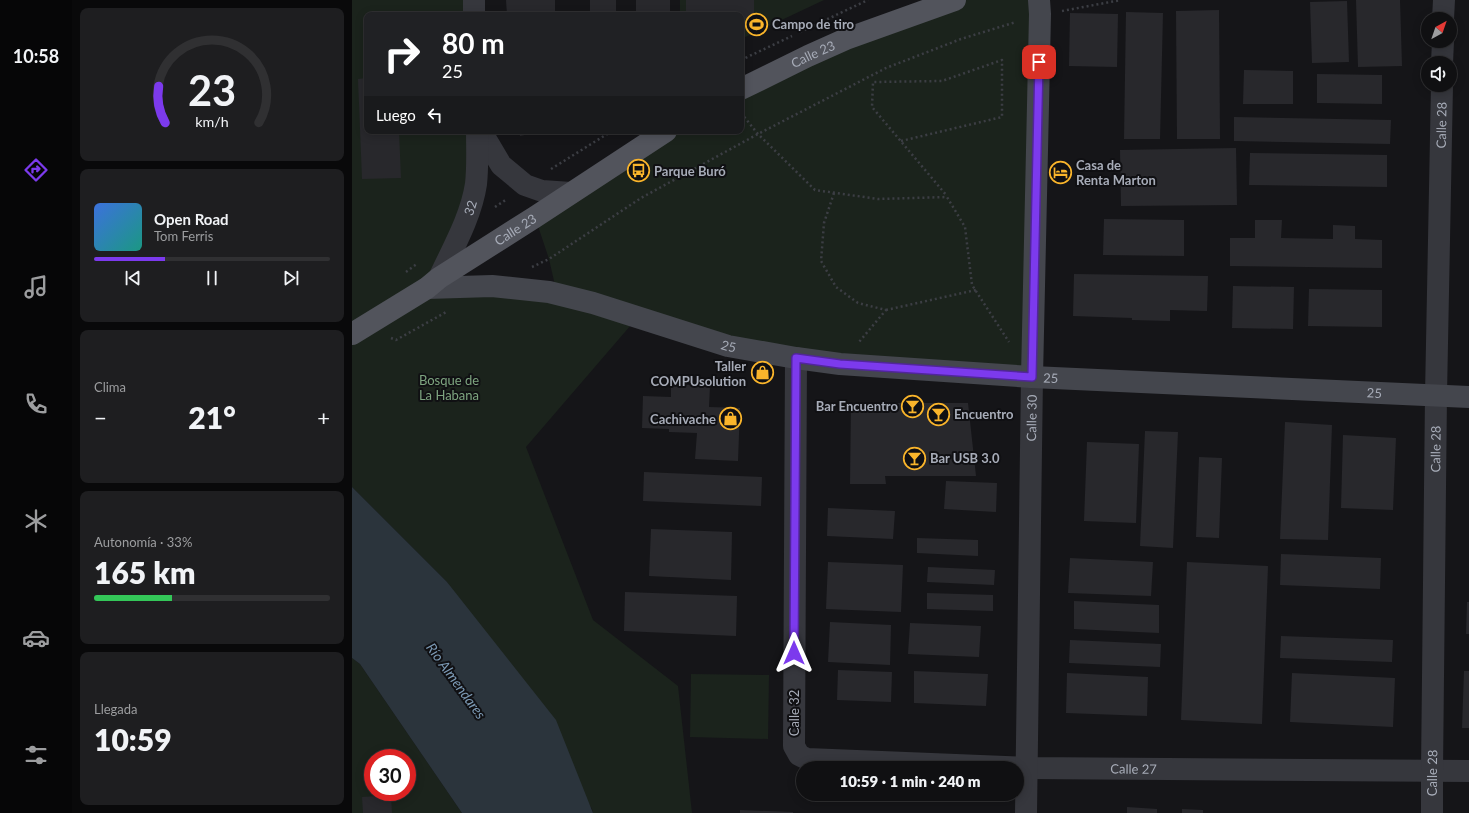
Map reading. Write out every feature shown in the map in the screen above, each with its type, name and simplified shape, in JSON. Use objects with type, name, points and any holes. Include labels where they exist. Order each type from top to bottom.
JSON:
[{"type":"main road","name":"Calle 23","points":[[744,88],[846,39],[955,0]]},
{"type":"main road","name":"Calle 30","points":[[1032,377],[1039,7]]},
{"type":"main road","name":"Calle 23","points":[[358,330],[433,283],[661,134]]},
{"type":"main road","name":"25","points":[[433,283],[492,286],[549,292],[592,303],[728,346],[840,364],[1032,377],[1469,397]]},
{"type":"street","points":[[474,0],[474,12]]},
{"type":"street","points":[[1443,12],[1444,0]]},
{"type":"street","name":"Calle 28","points":[[1432,813],[1436,395],[1442,92]]},
{"type":"street","name":"32","points":[[433,283],[461,233],[470,207],[476,184],[477,134]]},
{"type":"street","points":[[483,134],[501,165],[526,185],[542,191],[571,193]]},
{"type":"street","name":"Calle 32","points":[[796,358],[794,746],[798,755]]},
{"type":"street","name":"Calle 30","points":[[1026,813],[1032,377]]},
{"type":"street","name":"Calle 27","points":[[798,755],[807,759],[1026,768],[1469,771]]},
{"type":"path","points":[[744,59],[868,0]]},
{"type":"path","points":[[527,269],[548,259],[641,198],[758,134],[886,68],[1039,7],[1121,0]]},
{"type":"path","points":[[901,140],[1002,117],[1002,60],[942,81],[873,82],[872,107],[947,197],[965,227],[972,285],[1010,343]]},
{"type":"path","points":[[744,117],[758,134],[816,190],[878,199],[947,197]]},
{"type":"path","points":[[834,193],[824,223],[821,261],[836,286],[858,303],[886,310],[976,290]]},
{"type":"path","points":[[358,330],[396,340],[453,308]]},
{"type":"path","points":[[840,364],[886,310]]},
{"type":"green space","name":"Bosque de La Habana","points":[[352,0],[470,0],[470,12],[364,12],[364,134],[476,134],[477,163],[439,278],[557,294],[549,259],[535,217],[661,134],[744,134],[744,88],[955,0],[1039,0],[1032,377],[840,364],[637,318],[526,447],[593,620],[678,686],[692,813],[593,813],[592,809],[447,582],[352,487]]},
{"type":"green space","name":"Campo de tiro","points":[[680,0],[824,0],[744,38],[744,12],[680,12]]},
{"type":"green space","points":[[352,658],[360,664],[462,813],[352,813]]},
{"type":"green space","points":[[691,674],[769,675],[768,739],[690,737]]},
{"type":"water","name":"Río Almendares","points":[[352,487],[447,582],[556,720],[593,813],[462,813],[360,664],[352,658]]},
{"type":"building","points":[[506,0],[555,0],[555,12],[507,12]]},
{"type":"building","points":[[590,0],[616,0],[616,12],[590,12]]},
{"type":"building","points":[[636,0],[670,0],[670,12],[636,12]]},
{"type":"building","points":[[686,0],[754,0],[754,19],[744,19],[744,12],[686,12]]},
{"type":"building","points":[[1356,0],[1400,0],[1402,66],[1358,67]]},
{"type":"building","points":[[1347,1],[1349,62],[1312,63],[1310,2]]},
{"type":"building","points":[[1219,10],[1220,139],[1177,139],[1176,11]]},
{"type":"building","points":[[1126,12],[1163,13],[1160,139],[1124,139]]},
{"type":"building","points":[[1070,13],[1118,14],[1117,67],[1069,66]]},
{"type":"building","points":[[1244,70],[1293,71],[1293,104],[1243,104]]},
{"type":"building","points":[[1317,74],[1382,75],[1382,104],[1317,103]]},
{"type":"building","points":[[364,78],[364,134],[399,134],[401,178],[362,179],[358,79]]},
{"type":"building","points":[[1234,117],[1391,120],[1390,144],[1234,141]]},
{"type":"building","points":[[1236,148],[1237,205],[1121,206],[1120,150]]},
{"type":"building","points":[[1250,153],[1387,155],[1387,187],[1249,185]]},
{"type":"building","points":[[1104,219],[1184,220],[1184,256],[1103,255]]},
{"type":"building","points":[[1255,220],[1282,220],[1281,238],[1333,239],[1333,225],[1355,226],[1355,239],[1382,240],[1382,268],[1230,266],[1230,238],[1255,238]]},
{"type":"building","points":[[1074,274],[1208,276],[1207,311],[1170,310],[1170,321],[1073,316]]},
{"type":"building","points":[[1233,286],[1294,287],[1293,329],[1232,328]]},
{"type":"building","points":[[1309,289],[1382,290],[1382,327],[1308,326]]},
{"type":"building","points":[[671,384],[710,386],[709,407],[740,408],[738,461],[695,459],[697,433],[669,432],[669,429],[642,428],[643,396],[671,397]]},
{"type":"building","points":[[851,403],[968,403],[976,476],[885,476],[886,484],[850,484]]},
{"type":"building","points":[[1285,422],[1332,425],[1328,540],[1280,539]]},
{"type":"building","points":[[1145,431],[1178,432],[1173,548],[1140,546]]},
{"type":"building","points":[[1343,435],[1396,438],[1393,510],[1341,508]]},
{"type":"building","points":[[1087,442],[1139,444],[1136,523],[1084,521]]},
{"type":"building","points":[[1199,457],[1222,458],[1219,538],[1196,537]]},
{"type":"building","points":[[644,472],[762,477],[761,506],[643,501]]},
{"type":"building","points":[[946,481],[997,483],[996,512],[944,509]]},
{"type":"building","points":[[828,508],[895,511],[893,539],[827,536]]},
{"type":"building","points":[[651,529],[732,532],[731,580],[649,576]]},
{"type":"building","points":[[917,538],[978,540],[978,556],[917,553]]},
{"type":"building","points":[[1281,554],[1381,558],[1380,589],[1280,585]]},
{"type":"building","points":[[1070,558],[1153,562],[1151,596],[1068,593]]},
{"type":"building","points":[[828,562],[903,565],[901,612],[826,609]]},
{"type":"building","points":[[1187,562],[1268,566],[1262,724],[1181,720]]},
{"type":"building","points":[[928,567],[995,570],[994,585],[927,582]]},
{"type":"building","points":[[625,592],[737,596],[736,636],[624,631]]},
{"type":"building","points":[[927,593],[993,595],[993,611],[927,609]]},
{"type":"building","points":[[1074,601],[1159,605],[1159,633],[1074,629]]},
{"type":"building","points":[[1467,602],[1469,602],[1469,634],[1466,634]]},
{"type":"building","points":[[830,622],[891,625],[890,665],[828,662]]},
{"type":"building","points":[[910,623],[981,626],[979,657],[908,654]]},
{"type":"building","points":[[1281,636],[1393,640],[1392,662],[1280,658]]},
{"type":"building","points":[[1070,640],[1161,644],[1160,667],[1069,663]]},
{"type":"building","points":[[838,670],[892,672],[891,702],[837,700]]},
{"type":"building","points":[[914,671],[988,674],[986,706],[914,703]]},
{"type":"building","points":[[1464,671],[1469,671],[1469,728],[1462,728]]},
{"type":"building","points":[[1067,673],[1148,677],[1147,716],[1066,713]]},
{"type":"building","points":[[1292,673],[1395,678],[1393,727],[1290,722]]},
{"type":"building","points":[[362,797],[364,797],[364,801],[391,801],[392,813],[363,813]]},
{"type":"building","points":[[1127,807],[1157,809],[1157,813],[1127,813]]},
{"type":"building","points":[[1182,809],[1203,810],[1203,813],[1182,813]]},
{"type":"building","points":[[740,810],[793,812],[793,813],[740,813]]},
{"type":"place","name":"Campo de tiro","points":[[757,24]]},
{"type":"place","name":"Parque Buró","points":[[638,171]]},
{"type":"place","name":"Casa de Renta Marton","points":[[1060,172]]},
{"type":"place","name":"Taller COMPUsolution","points":[[762,373]]},
{"type":"place","name":"Bar Encuentro","points":[[913,406]]},
{"type":"place","name":"Encuentro","points":[[939,414]]},
{"type":"place","name":"Cachivache","points":[[731,419]]},
{"type":"place","name":"Bar USB 3.0","points":[[914,458]]},
{"type":"route","points":[[794,653],[796,358],[840,364],[1032,377],[1039,62]]}]
